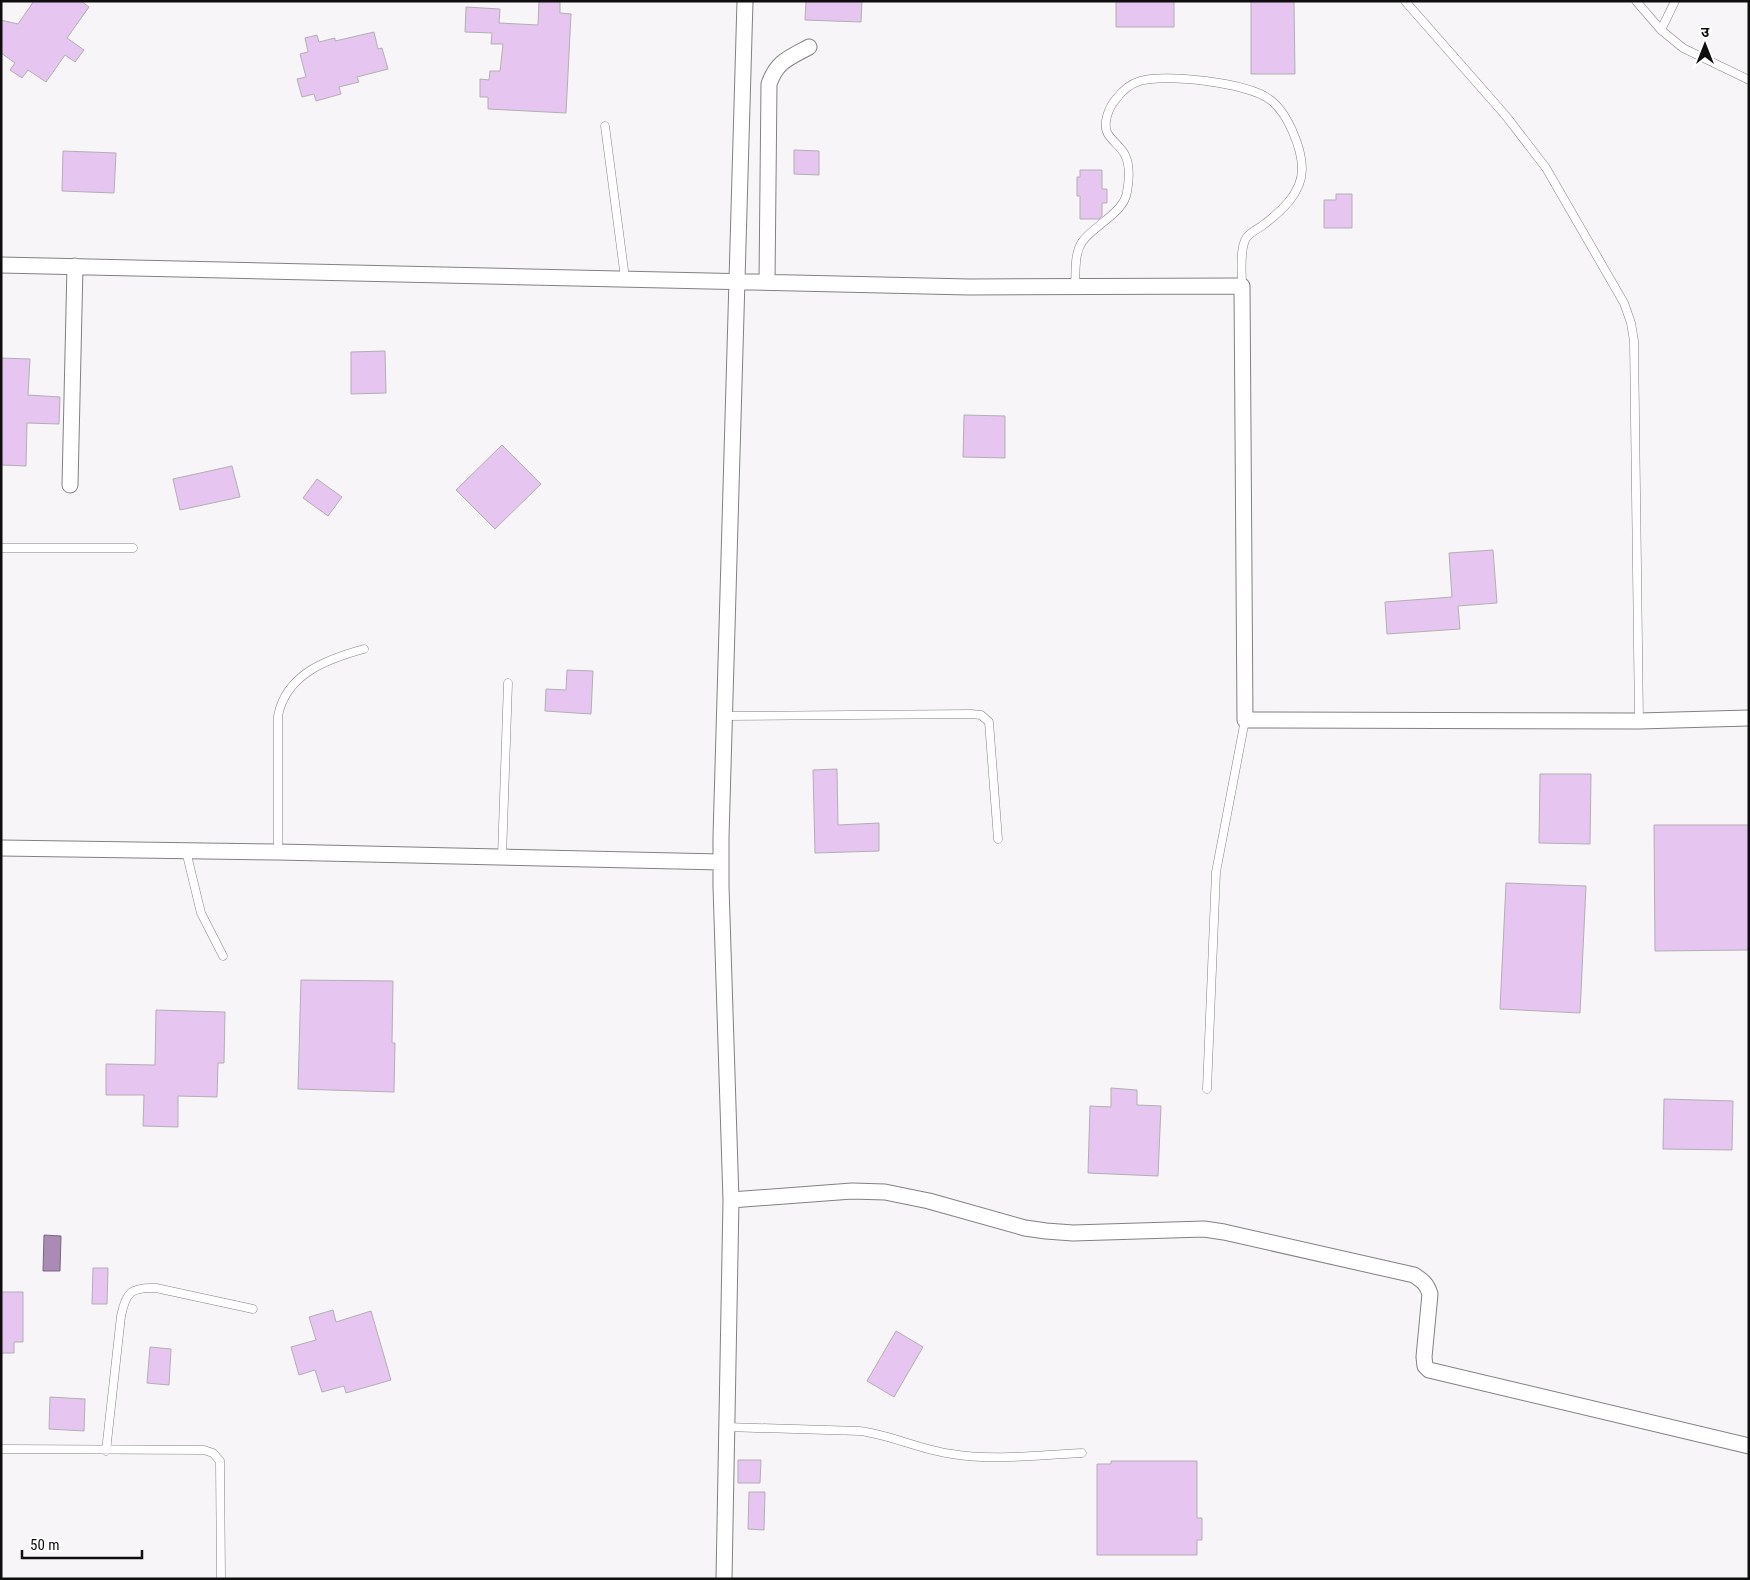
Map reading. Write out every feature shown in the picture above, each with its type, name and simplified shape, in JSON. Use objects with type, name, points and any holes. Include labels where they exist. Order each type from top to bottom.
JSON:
[{"type":"street","points":[[724,1579],[731,1200],[721,862],[745,1]]},
{"type":"street","points":[[767,282],[769,84],[773,72],[783,62],[809,47]]},
{"type":"street","points":[[1,265],[969,287],[1242,286],[1245,720],[1639,721],[1749,718]]},
{"type":"street","points":[[70,485],[75,266]]},
{"type":"street","points":[[1,848],[502,856],[721,862]]},
{"type":"street","points":[[731,1200],[852,1191],[885,1192],[929,1201],[1017,1226],[1046,1231],[1073,1233],[1204,1229],[1414,1275],[1428,1286],[1430,1294],[1424,1357],[1426,1366],[1430,1370],[1749,1446]]},
{"type":"lane","points":[[1405,1],[1506,116],[1546,168],[1624,303],[1631,323],[1634,341],[1639,721]]},
{"type":"lane","points":[[1636,1],[1661,30],[1683,48],[1749,80]]},
{"type":"lane","points":[[1661,30],[1675,1]]},
{"type":"lane","points":[[1075,286],[1077,258],[1083,241],[1122,205],[1128,192],[1128,162],[1125,154],[1108,134],[1107,130],[1108,114],[1111,106],[1130,85],[1141,80],[1168,79],[1210,81],[1251,89],[1270,99],[1287,120],[1295,137],[1300,153],[1302,170],[1298,187],[1290,201],[1247,237],[1242,250],[1242,286]]},
{"type":"lane","points":[[606,126],[625,278]]},
{"type":"lane","points":[[1,548],[133,548]]},
{"type":"lane","points":[[278,852],[278,716],[280,705],[286,695],[314,667],[333,658],[364,648]]},
{"type":"lane","points":[[502,856],[508,683]]},
{"type":"lane","points":[[724,716],[981,715],[989,722],[998,839]]},
{"type":"lane","points":[[1207,1089],[1216,872],[1245,720]]},
{"type":"lane","points":[[186,851],[201,913],[223,956]]},
{"type":"lane","points":[[106,1451],[121,1316],[124,1302],[129,1293],[142,1288],[156,1288],[253,1309]]},
{"type":"lane","points":[[726,1427],[860,1431],[875,1433],[950,1454],[970,1456],[1082,1453]]},
{"type":"lane","points":[[1,1449],[204,1450],[213,1454],[220,1461],[221,1579]]},
{"type":"shaded area","points":[[44,1235],[61,1236],[60,1271],[43,1271]]},
{"type":"building","points":[[34,1],[81,1],[89,7],[67,38],[84,50],[75,62],[65,55],[46,82],[28,70],[22,78],[10,70],[15,63],[1,53],[1,20],[18,24]]},
{"type":"building","points":[[539,1],[560,1],[560,13],[571,14],[566,113],[488,109],[488,97],[480,97],[480,79],[489,80],[490,71],[500,71],[503,44],[491,44],[492,33],[465,32],[466,7],[500,9],[499,23],[538,25]]},
{"type":"building","points":[[806,1],[862,1],[861,22],[805,20]]},
{"type":"building","points":[[1116,1],[1174,1],[1174,27],[1116,27]]},
{"type":"building","points":[[1251,1],[1294,1],[1295,74],[1251,74]]},
{"type":"building","points":[[374,32],[378,49],[382,48],[388,69],[357,77],[359,82],[339,87],[341,94],[316,101],[314,94],[302,97],[297,79],[306,77],[300,54],[308,52],[305,38],[317,35],[319,42],[335,38],[335,41]]},
{"type":"building","points":[[794,150],[819,151],[819,175],[794,174]]},
{"type":"building","points":[[63,151],[116,153],[114,193],[62,191]]},
{"type":"building","points":[[1080,170],[1102,170],[1102,189],[1107,189],[1107,203],[1102,203],[1102,216],[1099,219],[1080,219],[1080,196],[1077,196],[1077,177],[1080,177]]},
{"type":"building","points":[[1336,194],[1352,194],[1352,228],[1324,228],[1324,200],[1336,200]]},
{"type":"building","points":[[385,351],[386,393],[351,394],[351,352]]},
{"type":"building","points":[[1,358],[30,359],[28,395],[60,397],[59,424],[27,423],[26,466],[1,465]]},
{"type":"building","points":[[964,415],[1005,416],[1005,458],[963,457]]},
{"type":"building","points":[[502,445],[541,484],[495,529],[456,490]]},
{"type":"building","points":[[232,466],[240,497],[180,510],[173,479]]},
{"type":"building","points":[[317,479],[342,497],[328,516],[303,498]]},
{"type":"building","points":[[1493,550],[1497,603],[1458,606],[1460,629],[1387,634],[1385,602],[1452,597],[1449,553]]},
{"type":"building","points":[[567,670],[593,671],[591,714],[545,711],[546,689],[566,690]]},
{"type":"building","points":[[837,769],[838,825],[879,823],[879,851],[815,853],[813,770]]},
{"type":"building","points":[[1540,774],[1591,774],[1590,844],[1539,843]]},
{"type":"building","points":[[1654,825],[1749,825],[1749,950],[1655,951]]},
{"type":"building","points":[[1506,883],[1586,886],[1580,1013],[1500,1009]]},
{"type":"building","points":[[301,980],[393,981],[392,1043],[395,1043],[394,1092],[298,1089]]},
{"type":"building","points":[[156,1010],[225,1012],[224,1063],[218,1063],[217,1097],[178,1096],[178,1127],[143,1126],[144,1095],[106,1095],[106,1064],[155,1065]]},
{"type":"building","points":[[1111,1088],[1137,1090],[1137,1105],[1161,1106],[1158,1176],[1088,1173],[1090,1106],[1111,1107]]},
{"type":"building","points":[[1664,1099],[1733,1101],[1732,1150],[1663,1149]]},
{"type":"building","points":[[93,1268],[108,1268],[107,1304],[92,1304]]},
{"type":"building","points":[[1,1292],[23,1292],[23,1342],[14,1342],[14,1353],[1,1353]]},
{"type":"building","points":[[333,1310],[336,1322],[371,1311],[391,1380],[346,1393],[344,1386],[322,1392],[315,1370],[299,1375],[291,1347],[316,1340],[309,1317]]},
{"type":"building","points":[[896,1331],[923,1347],[894,1397],[867,1381]]},
{"type":"building","points":[[150,1347],[171,1349],[169,1385],[147,1383]]},
{"type":"building","points":[[50,1397],[85,1399],[84,1431],[49,1429]]},
{"type":"building","points":[[738,1460],[761,1460],[760,1483],[738,1483]]},
{"type":"building","points":[[1111,1461],[1197,1461],[1197,1518],[1202,1518],[1202,1540],[1197,1540],[1197,1555],[1097,1555],[1097,1464],[1111,1464]]},
{"type":"building","points":[[749,1492],[765,1492],[764,1530],[748,1529]]}]
